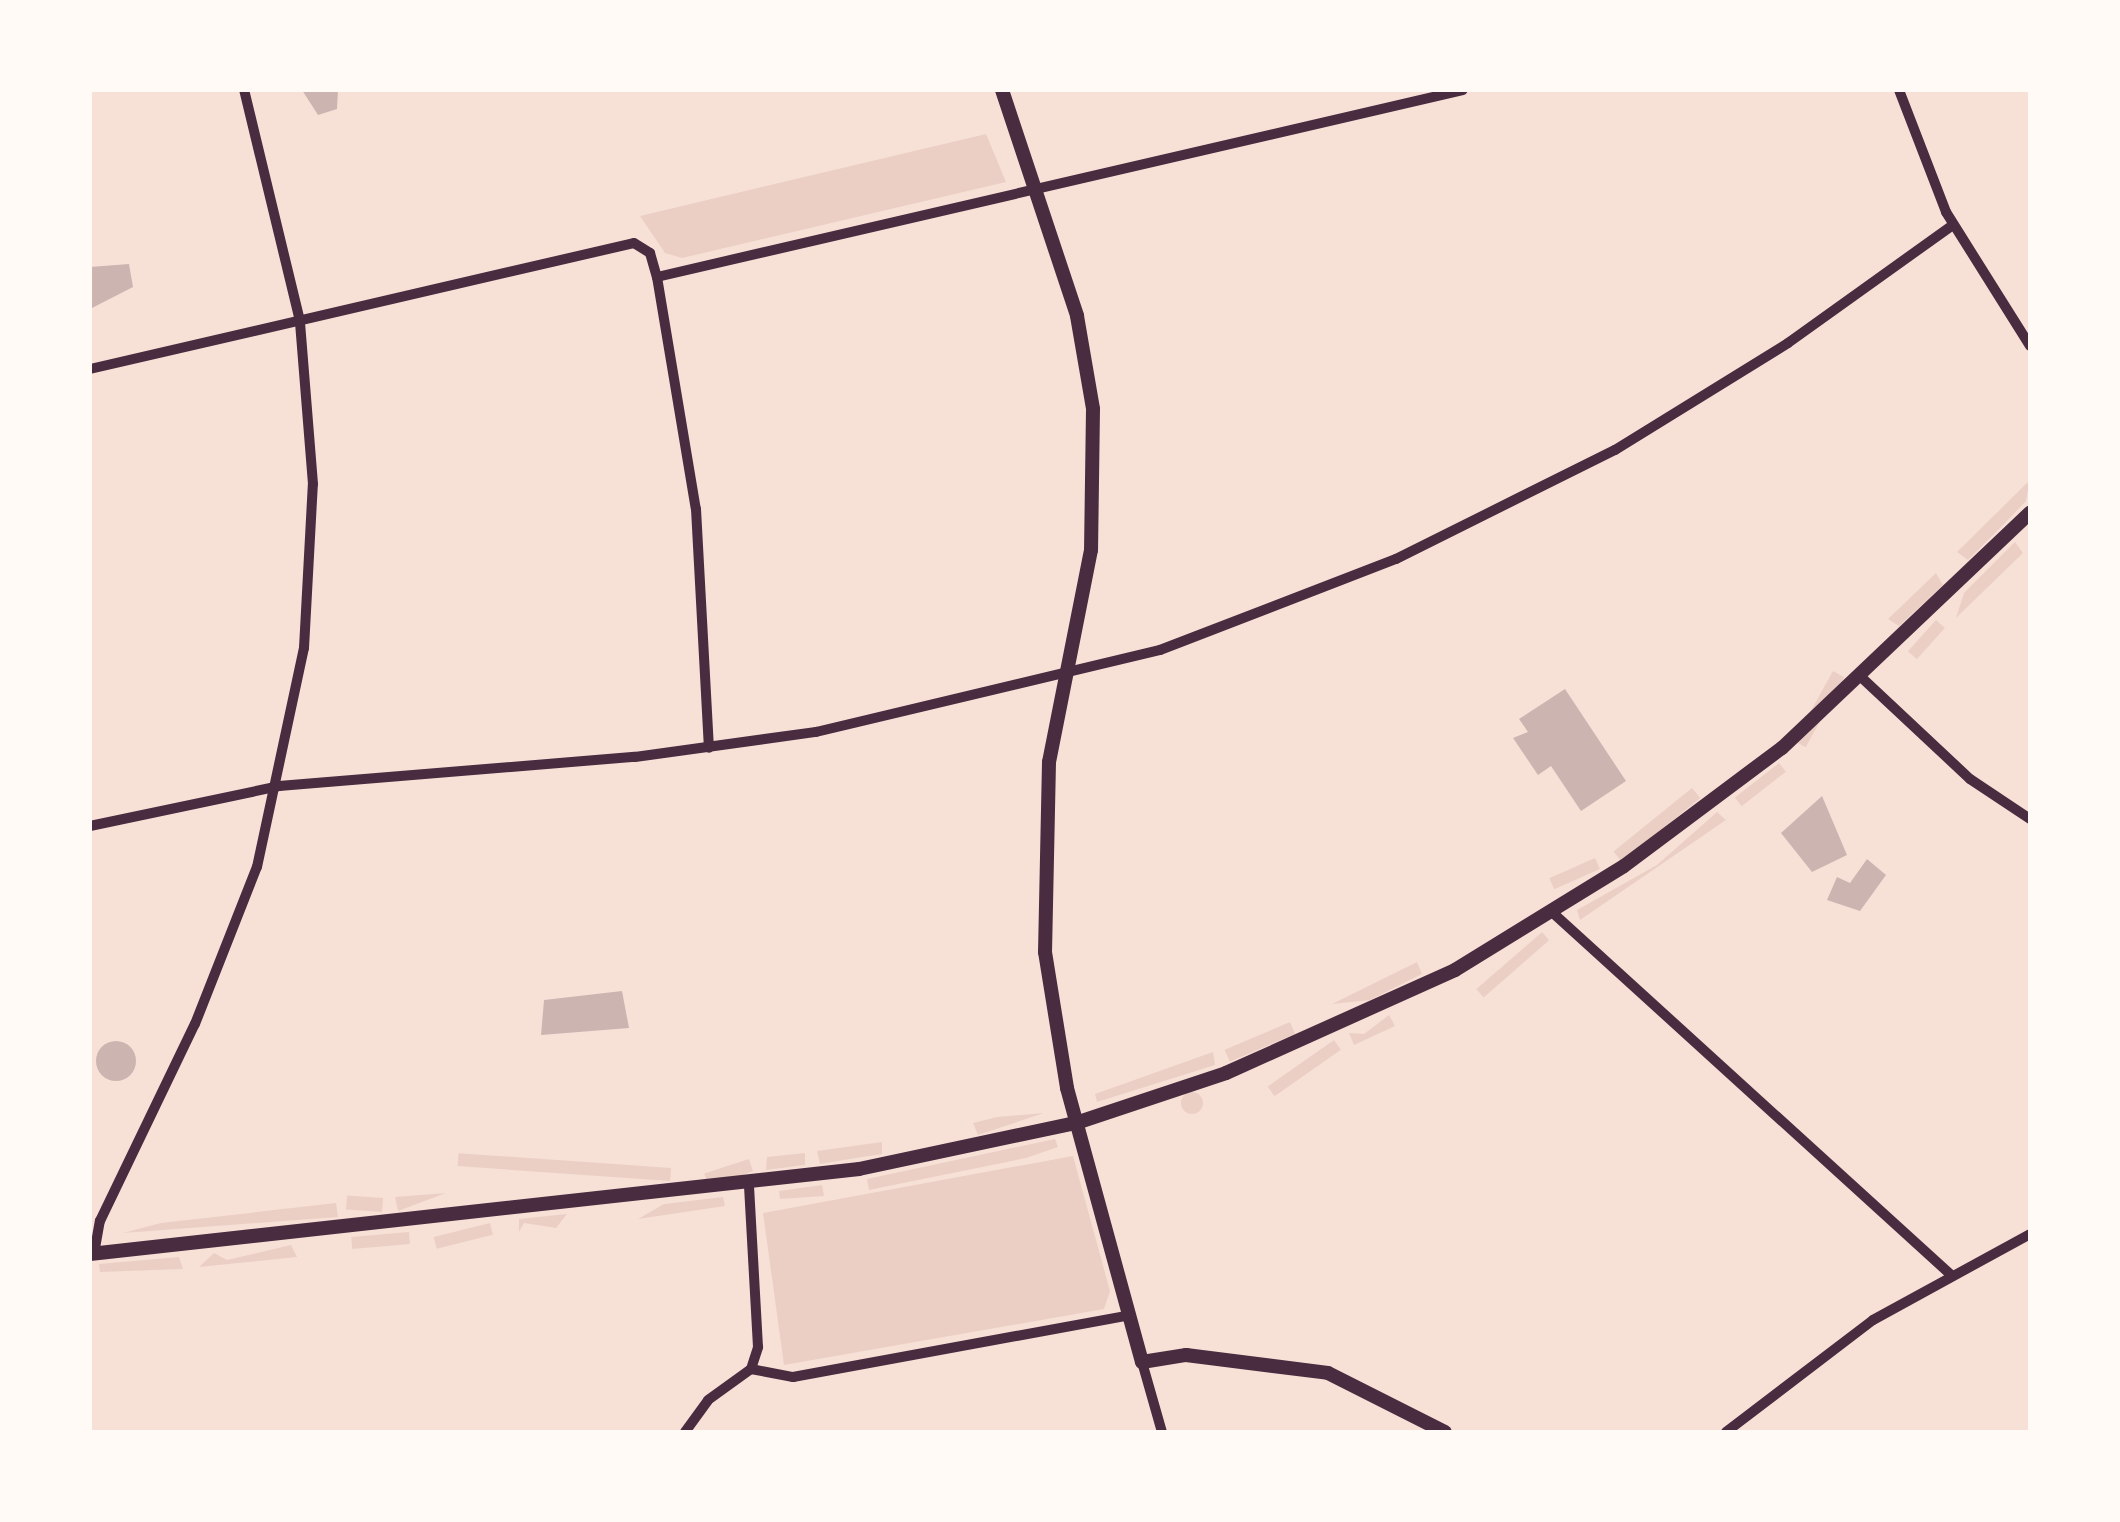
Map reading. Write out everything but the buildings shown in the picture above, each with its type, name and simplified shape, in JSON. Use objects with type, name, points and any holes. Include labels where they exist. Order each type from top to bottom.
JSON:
[{"type":"street","points":[[244,90],[300,321],[311,567],[279,786],[228,946],[100,1221],[92,1254],[750,1184],[1076,1122],[1331,1030],[1553,913],[1706,808],[1861,677],[2030,513]]},
{"type":"street","points":[[1002,90],[1039,189],[1093,409],[1091,550],[1064,676],[1043,902],[1052,1016],[1076,1122],[1162,1432]]},
{"type":"street","points":[[657,277],[1463,90]]},
{"type":"street","points":[[1899,90],[1953,224],[2030,346]]},
{"type":"street","points":[[90,826],[279,786],[709,748],[1064,676],[1263,614],[1478,521],[1788,344],[1953,224]]},
{"type":"street","points":[[90,369],[634,243],[650,253],[657,277],[696,510],[709,748]]},
{"type":"street","points":[[1861,677],[1970,779],[2030,819]]},
{"type":"street","points":[[1553,913],[1950,1274]]},
{"type":"street","points":[[685,1432],[708,1400],[751,1370],[762,1324],[750,1184]]},
{"type":"street","points":[[1726,1432],[1808,1365],[1950,1274],[2030,1234]]},
{"type":"street","points":[[751,1370],[793,1377],[1130,1314]]},
{"type":"street","points":[[1142,1362],[1186,1354],[1328,1373],[1445,1432]]},
{"type":"shaded area","points":[[986,134],[1006,182],[682,258],[665,253],[640,216]]},
{"type":"shaded area","points":[[2030,480],[2026,501],[1968,560],[1957,552]]},
{"type":"shaded area","points":[[2015,542],[2023,553],[1956,618],[1964,593]]},
{"type":"shaded area","points":[[1936,573],[1943,585],[1899,626],[1888,619]]},
{"type":"shaded area","points":[[1936,620],[1945,628],[1917,659],[1908,651]]},
{"type":"shaded area","points":[[1833,671],[1844,677],[1806,747],[1794,741]]},
{"type":"shaded area","points":[[1779,763],[1786,772],[1742,806],[1735,797]]},
{"type":"shaded area","points":[[1692,788],[1700,798],[1622,862],[1614,852]]},
{"type":"shaded area","points":[[1717,812],[1726,820],[1580,920],[1577,910],[1657,865]]},
{"type":"shaded area","points":[[1595,858],[1600,869],[1554,889],[1549,878]]},
{"type":"shaded area","points":[[1542,932],[1549,940],[1484,997],[1476,989]]},
{"type":"shaded area","points":[[1417,962],[1422,974],[1370,1000],[1332,1004]]},
{"type":"shaded area","points":[[1389,1015],[1395,1026],[1354,1045],[1349,1033],[1364,1034]]},
{"type":"shaded area","points":[[1290,1022],[1295,1034],[1230,1062],[1225,1050]]},
{"type":"shaded area","points":[[1334,1040],[1341,1050],[1275,1096],[1268,1086]]},
{"type":"shaded area","points":[[1213,1052],[1215,1065],[1097,1102],[1095,1094]]},
{"type":"shaded area","points":[[1192,1092],[1200,1095],[1200,1111],[1192,1114],[1184,1111],[1181,1103],[1184,1095]]},
{"type":"shaded area","points":[[1044,1113],[978,1135],[973,1123],[997,1117]]},
{"type":"shaded area","points":[[1055,1139],[1058,1147],[1026,1158],[869,1190],[867,1179]]},
{"type":"shaded area","points":[[882,1142],[882,1154],[820,1164],[817,1151]]},
{"type":"shaded area","points":[[459,1153],[671,1168],[670,1181],[458,1166]]},
{"type":"shaded area","points":[[805,1153],[805,1165],[766,1170],[767,1157]]},
{"type":"shaded area","points":[[1073,1156],[1110,1291],[1104,1309],[784,1365],[763,1213]]},
{"type":"shaded area","points":[[749,1159],[753,1171],[708,1186],[704,1174]]},
{"type":"shaded area","points":[[822,1185],[824,1196],[780,1199],[779,1191]]},
{"type":"shaded area","points":[[446,1193],[398,1211],[395,1197]]},
{"type":"shaded area","points":[[347,1195],[383,1198],[382,1212],[346,1209]]},
{"type":"shaded area","points":[[723,1197],[725,1206],[638,1219],[664,1204]]},
{"type":"shaded area","points":[[336,1203],[338,1217],[123,1233],[161,1223]]},
{"type":"shaded area","points":[[567,1214],[556,1228],[524,1223],[519,1232],[519,1219]]},
{"type":"shaded area","points":[[490,1223],[493,1235],[437,1249],[434,1237]]},
{"type":"shaded area","points":[[409,1232],[410,1244],[352,1249],[351,1237]]},
{"type":"shaded area","points":[[291,1245],[297,1257],[199,1267],[214,1253],[227,1260]]},
{"type":"shaded area","points":[[179,1257],[183,1269],[100,1272],[99,1264]]}]
